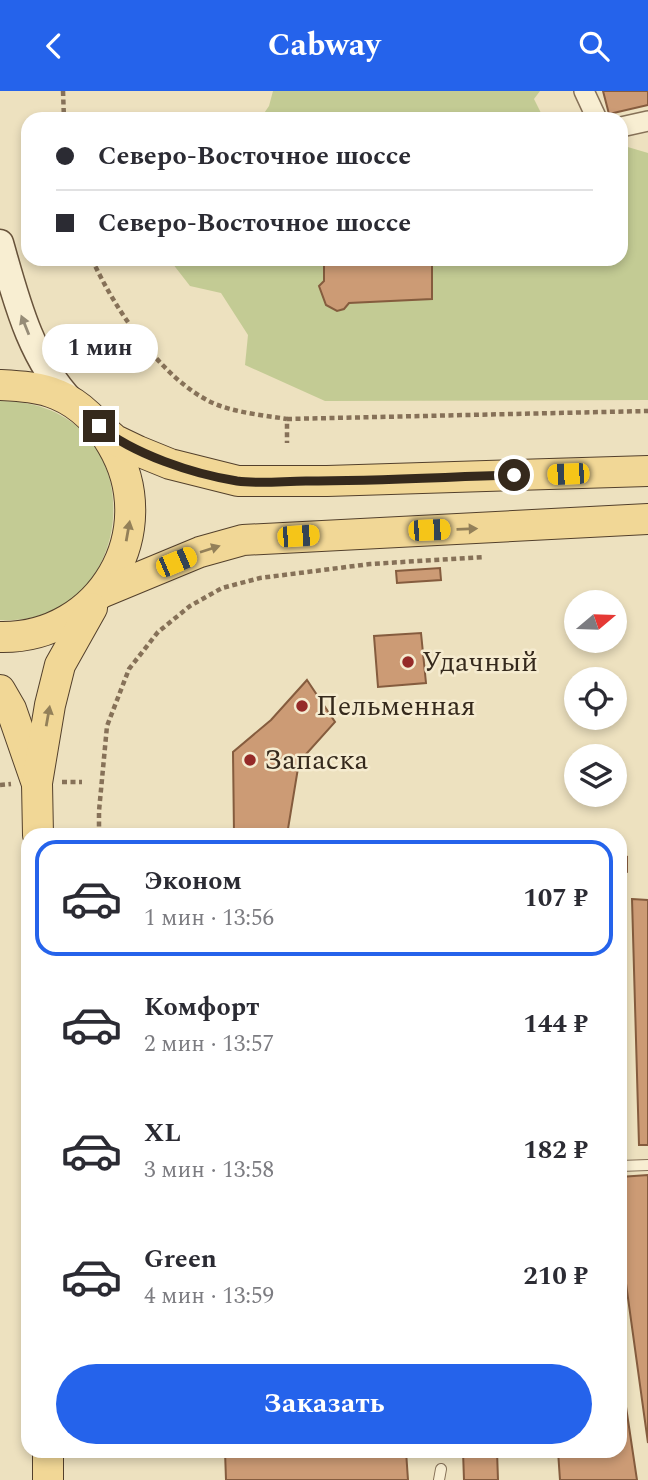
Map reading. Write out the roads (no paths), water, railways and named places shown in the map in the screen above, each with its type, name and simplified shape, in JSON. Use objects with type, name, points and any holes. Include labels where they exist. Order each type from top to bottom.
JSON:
[{"type":"main road","points":[[0,243],[23,322],[55,384],[115,440],[170,464],[237,481],[327,481],[648,471]]},
{"type":"main road","points":[[0,385],[39,389],[74,403]]},
{"type":"main road","points":[[38,828],[37,783],[50,705],[60,665],[120,560],[130,522],[131,499],[127,477],[120,459],[99,426]]},
{"type":"main road","points":[[0,637],[21,636],[56,626],[73,618],[101,593],[200,552],[243,540],[648,520]]},
{"type":"main road","points":[[0,690],[11,709],[37,783]]},
{"type":"main road","points":[[48,1458],[48,1480]]},
{"type":"street","points":[[584,91],[594,112]]},
{"type":"street","points":[[628,125],[648,121]]},
{"type":"lane","points":[[627,1166],[648,1165]]},
{"type":"place","name":"Удачный","points":[[408,662]]},
{"type":"place","name":"Пельменная","points":[[302,706]]},
{"type":"place","name":"Запаска","points":[[250,760]]}]
